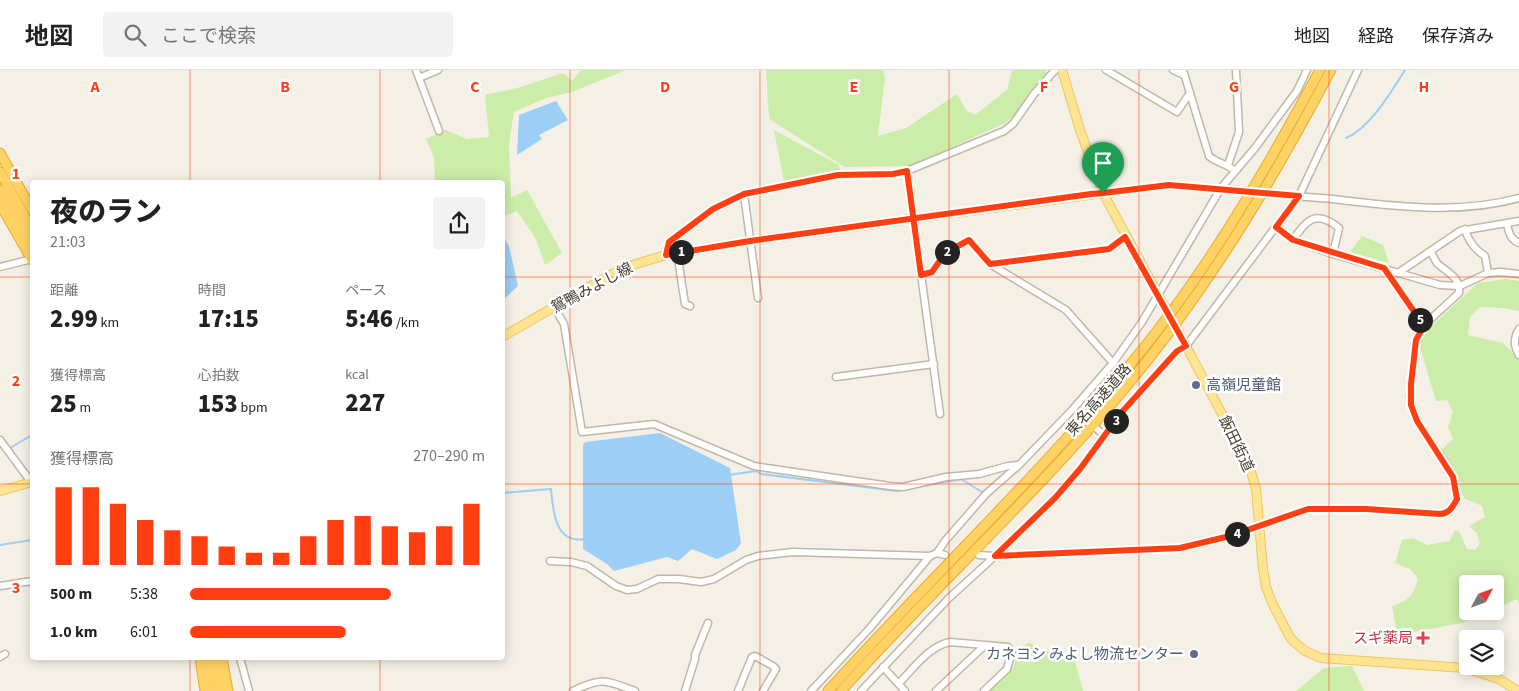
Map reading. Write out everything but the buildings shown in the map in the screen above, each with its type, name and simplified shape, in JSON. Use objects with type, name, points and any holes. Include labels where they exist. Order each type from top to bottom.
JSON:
[{"type":"highway","name":"東名高速道路","points":[[828,691],[899,614],[1046,462],[1157,331],[1186,292],[1230,226],[1320,70]]},
{"type":"highway","name":"東名高速道路","points":[[842,691],[917,610],[1054,469],[1126,387],[1165,338],[1194,300],[1240,231],[1331,70]]},
{"type":"highway","points":[[0,153],[30,206]]},
{"type":"highway","points":[[0,172],[30,226]]},
{"type":"highway","points":[[0,190],[30,243]]},
{"type":"highway","points":[[0,204],[30,256]]},
{"type":"highway","points":[[200,660],[205,691]]},
{"type":"highway","points":[[206,660],[213,691]]},
{"type":"highway","points":[[214,660],[221,691]]},
{"type":"highway","points":[[222,660],[228,691]]},
{"type":"main road","name":"飯田街道","points":[[1062,70],[1080,130],[1103,193],[1249,465],[1256,489],[1266,587],[1288,635],[1304,651],[1321,658],[1465,668],[1499,679],[1518,691]]},
{"type":"main road","name":"鴛鴨みよし線","points":[[505,335],[610,275],[629,266],[677,252],[1103,193]]},
{"type":"main road","points":[[0,491],[30,483]]},
{"type":"street","points":[[416,70],[439,131]]},
{"type":"street","points":[[419,78],[438,70]]},
{"type":"street","points":[[666,255],[669,242],[713,209],[744,194],[838,175],[893,174],[907,171],[1004,131],[1013,124],[1034,94],[1055,70]]},
{"type":"street","points":[[1106,70],[1116,73],[1177,112],[1190,93]]},
{"type":"street","points":[[1173,70],[1183,72],[1209,156],[1228,165],[1235,171]]},
{"type":"street","points":[[1228,165],[1239,132],[1236,70]]},
{"type":"street","points":[[550,561],[571,562],[587,566],[616,586],[627,590],[637,589],[658,579],[701,582],[714,579],[746,560],[758,556],[793,552],[930,556],[937,553],[944,541],[986,494],[1075,411],[1112,364],[1159,295],[1221,188],[1256,148],[1296,91],[1307,70]]},
{"type":"street","points":[[861,691],[949,598],[1055,498],[1121,413],[1177,351],[1186,346],[1299,196],[1358,70]]},
{"type":"street","points":[[907,171],[940,414]]},
{"type":"street","points":[[1103,193],[1169,185],[1221,188],[1409,207],[1441,208],[1466,207],[1519,198]]},
{"type":"street","points":[[744,194],[758,298]]},
{"type":"street","points":[[1293,240],[1306,221],[1322,219],[1333,223],[1339,228],[1333,254]]},
{"type":"street","points":[[1398,273],[1456,233],[1465,229],[1484,228],[1519,221]]},
{"type":"street","points":[[1507,224],[1510,236],[1519,244]]},
{"type":"street","points":[[1276,227],[1293,240],[1333,254],[1440,285],[1460,286],[1488,273],[1519,274]]},
{"type":"street","points":[[1465,229],[1468,239],[1485,256],[1488,273]]},
{"type":"street","points":[[990,264],[1109,249],[1125,237]]},
{"type":"street","points":[[921,275],[932,272],[945,253],[969,240],[990,264],[1066,310],[1112,364]]},
{"type":"street","points":[[677,252],[685,304],[690,306]]},
{"type":"street","points":[[979,555],[995,556],[1180,548],[1222,538],[1308,509],[1366,509],[1440,514],[1448,512],[1457,499],[1453,477],[1417,421],[1411,405],[1411,384],[1416,340],[1424,326],[1459,293],[1460,286],[1457,280],[1436,262],[1431,252]]},
{"type":"street","points":[[0,267],[30,260]]},
{"type":"street","points":[[1384,268],[1424,326]]},
{"type":"street","points":[[554,307],[564,324],[582,432],[654,424],[754,466],[890,486],[903,486],[946,477],[979,474],[1019,465]]},
{"type":"street","points":[[1519,329],[1515,335],[1514,346],[1519,355]]},
{"type":"street","points":[[836,377],[934,364]]},
{"type":"street","points":[[1097,429],[1105,436]]},
{"type":"street","points":[[0,440],[30,479]]},
{"type":"street","points":[[937,553],[945,555]]},
{"type":"street","points":[[811,691],[869,629],[930,556]]},
{"type":"street","points":[[0,586],[30,581]]},
{"type":"street","points":[[684,691],[695,655],[708,623]]},
{"type":"street","points":[[899,683],[930,652],[942,644],[950,642],[1008,647],[1012,652],[1007,669],[984,691]]},
{"type":"street","points":[[936,691],[984,646]]},
{"type":"street","points":[[738,691],[752,657],[755,656],[776,669],[764,691]]},
{"type":"street","points":[[241,660],[249,691]]},
{"type":"street","points":[[883,667],[905,691]]},
{"type":"street","points":[[573,691],[591,682],[602,681],[611,682],[635,691]]},
{"type":"street","points":[[899,683],[901,691]]},
{"type":"green space","points":[[581,70],[626,70],[572,92],[546,98],[514,112],[509,145],[511,198],[527,190],[562,253],[545,265],[536,239],[517,211],[505,216],[505,180],[435,180],[434,157],[426,139],[446,130],[467,139],[489,137],[485,95],[521,87],[563,73],[572,81]]},
{"type":"green space","points":[[766,70],[883,70],[885,77],[878,136],[906,128],[957,94],[966,110],[975,115],[1007,90],[1012,70],[1045,70],[1048,74],[1040,91],[1007,122],[911,166],[845,167],[769,119]]},
{"type":"green space","points":[[774,130],[839,165],[840,171],[784,182]]},
{"type":"green space","points":[[1362,236],[1383,245],[1389,263],[1350,252]]},
{"type":"green space","points":[[1506,279],[1519,281],[1519,311],[1480,307],[1470,317],[1468,335],[1503,343],[1519,359],[1519,604],[1517,599],[1504,605],[1504,575],[1459,575],[1459,620],[1469,620],[1462,623],[1408,633],[1407,645],[1399,645],[1392,606],[1410,597],[1415,589],[1418,578],[1410,569],[1395,563],[1402,540],[1413,538],[1427,545],[1450,541],[1454,531],[1459,531],[1467,549],[1475,550],[1480,543],[1477,533],[1469,526],[1485,517],[1482,506],[1464,498],[1455,475],[1440,451],[1453,439],[1448,427],[1453,412],[1447,400],[1436,401],[1419,344],[1425,332],[1478,283]]},
{"type":"green space","points":[[1029,643],[1055,654],[1073,653],[1083,691],[990,691],[1008,675],[1013,668],[1018,651]]},
{"type":"green space","points":[[1352,666],[1364,691],[1296,691],[1324,668]]},
{"type":"water","points":[[556,101],[568,120],[539,135],[542,139],[517,155],[519,115]]},
{"type":"water","points":[[505,240],[509,246],[518,286],[505,298]]},
{"type":"water","points":[[660,433],[730,468],[741,543],[736,550],[717,559],[692,549],[678,561],[667,557],[614,571],[607,564],[583,549],[583,444],[586,442]]},
{"type":"waterway","points":[[1346,138],[1355,133],[1372,118],[1387,99],[1405,70]]},
{"type":"waterway","points":[[10,448],[30,436]]},
{"type":"waterway","points":[[23,466],[30,477]]},
{"type":"waterway","points":[[729,475],[756,471],[761,474],[897,491],[961,479],[982,492]]},
{"type":"waterway","points":[[505,493],[551,489],[555,516],[562,531],[567,536],[575,539],[585,539]]},
{"type":"waterway","points":[[0,545],[30,540]]},
{"type":"tunnel","points":[[1077,413],[1095,428]]},
{"type":"place","name":"高嶺児童館","points":[[1196,385]]},
{"type":"place","name":"スギ薬局","points":[[1423,638]]},
{"type":"place","name":"カネヨシ みよし物流センター","points":[[1194,654]]},
{"type":"route","points":[[1103,193],[1091,194],[913,219],[750,241],[666,255],[669,242],[713,209],[744,194],[838,175],[893,174],[907,171],[913,219],[921,275],[932,272],[945,253],[969,240],[990,264],[1109,249],[1125,237],[1186,346],[1177,351],[1121,413],[1080,469],[1055,498],[995,556],[1180,548],[1230,536],[1308,509],[1366,509],[1443,514],[1452,508],[1457,499],[1453,477],[1417,421],[1411,405],[1410,396],[1416,340],[1424,326],[1384,271],[1384,268],[1333,254],[1293,240],[1276,227],[1299,196],[1169,185],[1103,193]]}]
